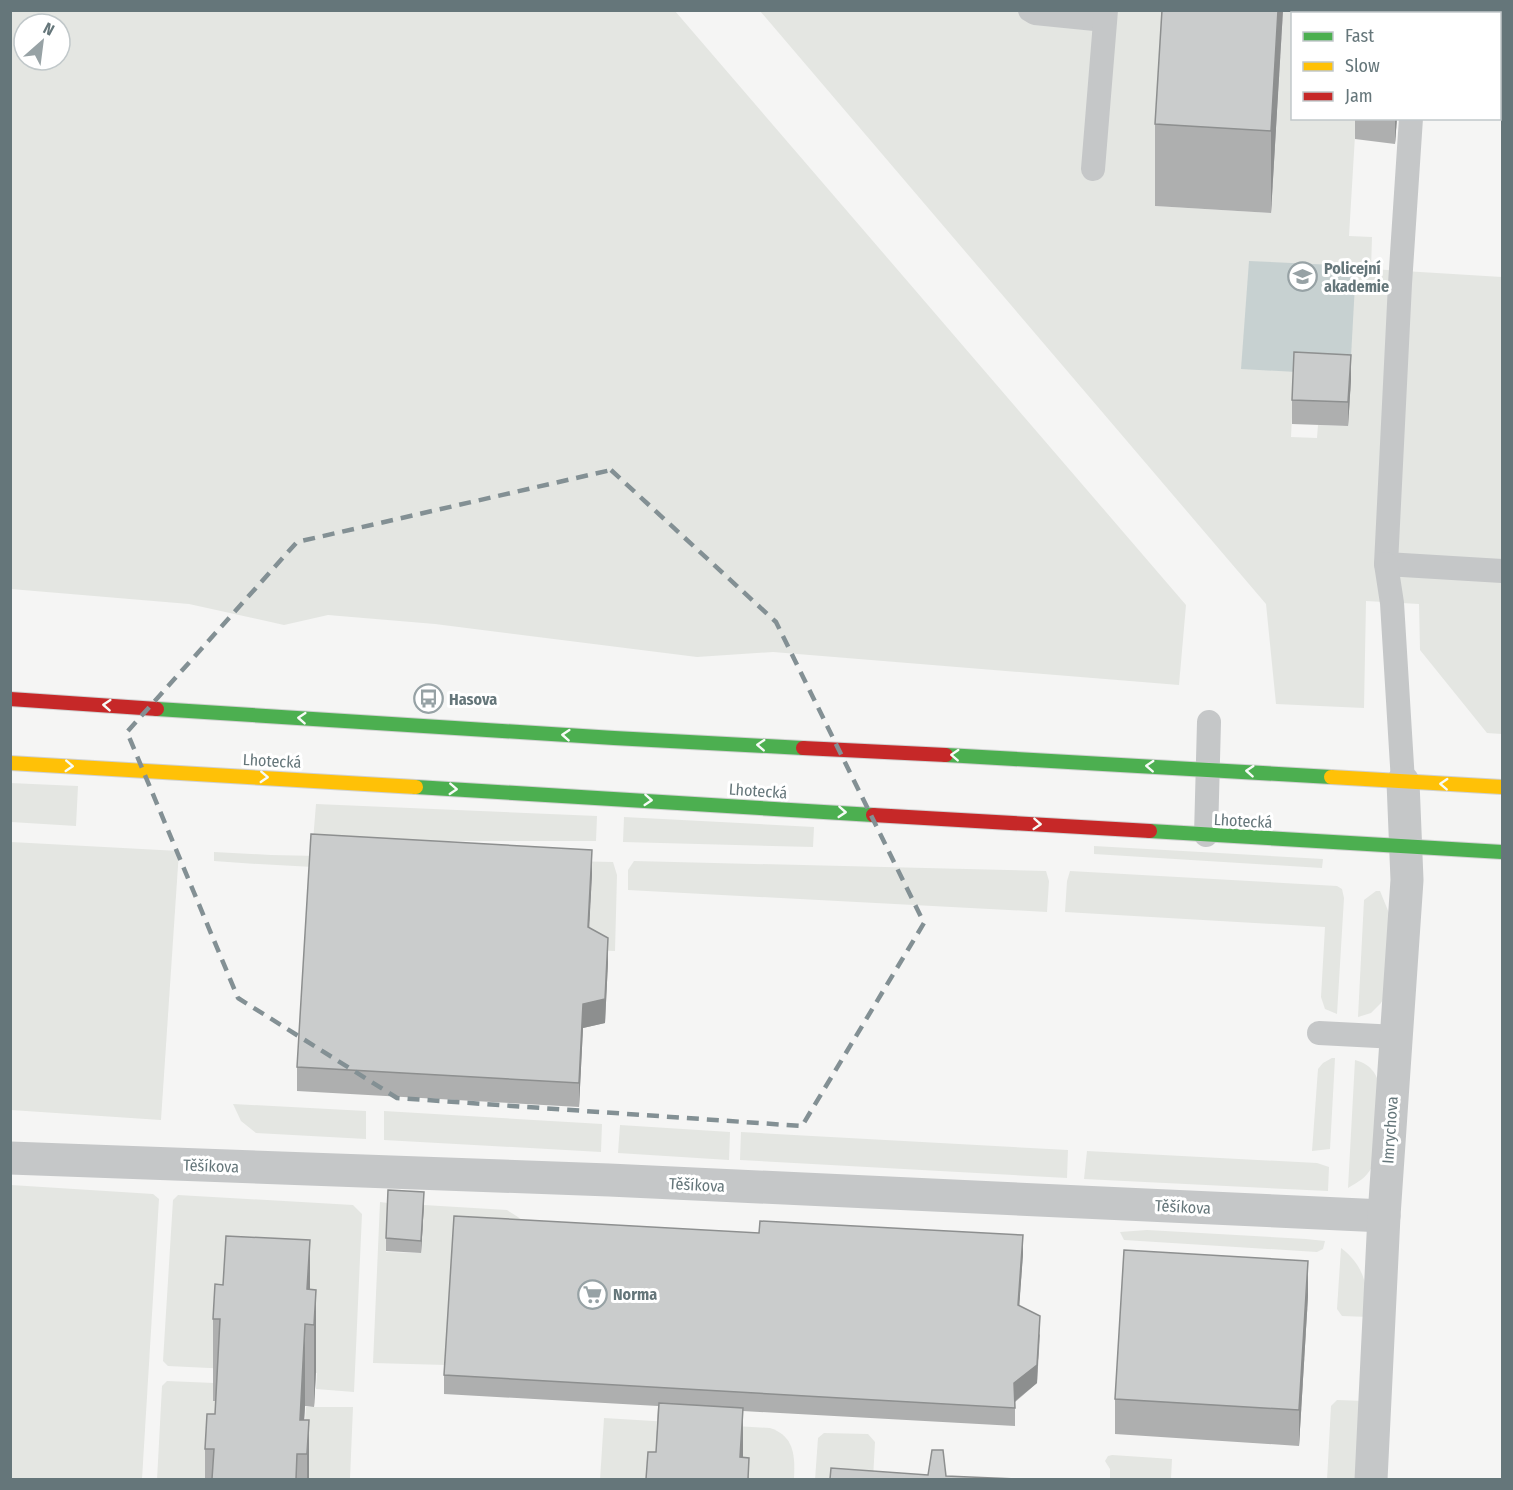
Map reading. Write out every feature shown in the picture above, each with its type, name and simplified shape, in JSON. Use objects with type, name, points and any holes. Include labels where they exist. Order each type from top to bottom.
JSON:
[{"type":"street","points":[[10,699],[614,738],[1208,769],[1503,788]]},
{"type":"street","name":"Lhotecká","points":[[10,763],[1503,852]]},
{"type":"street","name":"Imrychova","points":[[1371,1479],[1384,1216],[1407,880],[1403,782]]},
{"type":"street","name":"Těšíkova","points":[[10,1158],[609,1180],[1384,1216]]},
{"type":"lane","points":[[1030,10],[1105,15],[1093,169]]},
{"type":"lane","points":[[1403,782],[1392,603],[1386,564],[1411,120]]},
{"type":"lane","points":[[1386,564],[1503,571]]},
{"type":"lane","points":[[1206,835],[1209,722]]},
{"type":"lane","points":[[1319,1033],[1397,1037]]},
{"type":"highlighted area","points":[[611,470],[776,622],[924,923],[802,1126],[397,1098],[238,998],[127,732],[297,542]]},
{"type":"shaded area","points":[[10,11],[675,11],[1186,605],[1179,685],[773,652],[697,657],[435,624],[328,615],[284,625],[189,604],[11,589]]},
{"type":"shaded area","name":"Policejní akademie","points":[[760,11],[1167,11],[1155,206],[1271,213],[1283,11],[1385,11],[1291,12],[1291,120],[1356,120],[1349,236],[1372,237],[1371,269],[1502,277],[1502,734],[1487,733],[1420,650],[1419,604],[1366,601],[1364,708],[1276,704],[1266,604]],"holes":[[[1294,377],[1348,426],[1318,425],[1317,438],[1291,437]]]},
{"type":"shaded area","points":[[1249,261],[1356,266],[1350,375],[1241,369]]},
{"type":"shaded area","points":[[10,783],[78,786],[76,826],[11,822]]},
{"type":"shaded area","points":[[316,804],[597,816],[596,841],[313,841]]},
{"type":"shaded area","points":[[624,817],[814,827],[813,847],[623,842]]},
{"type":"shaded area","points":[[11,842],[179,851],[161,1120],[11,1110]]},
{"type":"shaded area","points":[[1094,846],[1323,859],[1322,868],[1094,854]]},
{"type":"shaded area","points":[[214,852],[613,862],[617,875],[615,951],[588,950],[592,875],[355,869],[261,864],[214,861]]},
{"type":"shaded area","points":[[634,861],[1046,871],[1049,881],[1047,912],[628,890],[628,870]]},
{"type":"shaded area","points":[[1070,871],[1337,886],[1342,889],[1344,898],[1337,1014],[1325,1009],[1321,997],[1325,927],[1065,912]]},
{"type":"shaded area","points":[[1376,891],[1380,891],[1389,913],[1388,991],[1371,1013],[1358,1017],[1364,900]]},
{"type":"shaded area","points":[[1335,1058],[1330,1149],[1312,1151],[1318,1069]]},
{"type":"shaded area","points":[[1355,1060],[1374,1072],[1378,1081],[1381,1102],[1374,1164],[1364,1177],[1348,1188]]},
{"type":"shaded area","points":[[233,1104],[366,1111],[366,1139],[256,1133],[241,1121]]},
{"type":"shaded area","points":[[384,1111],[602,1124],[601,1152],[384,1140]]},
{"type":"shaded area","points":[[620,1125],[730,1132],[729,1160],[618,1153]]},
{"type":"shaded area","points":[[741,1132],[1068,1150],[1067,1178],[740,1160]]},
{"type":"shaded area","points":[[1087,1151],[1317,1163],[1329,1167],[1328,1191],[1084,1179]]},
{"type":"shaded area","points":[[11,1185],[153,1194],[159,1199],[142,1479],[11,1479]]},
{"type":"shaded area","points":[[178,1195],[353,1205],[362,1214],[354,1392],[316,1389],[317,1373],[168,1366],[163,1361],[173,1200]]},
{"type":"shaded area","points":[[380,1202],[388,1203],[386,1252],[421,1253],[424,1205],[507,1210],[544,1240],[447,1365],[373,1363]]},
{"type":"shaded area","points":[[1147,1230],[1325,1241],[1323,1249],[1317,1252],[1124,1240],[1120,1232]]},
{"type":"shaded area","points":[[1341,1248],[1355,1262],[1364,1278],[1369,1317],[1342,1316],[1337,1309]]},
{"type":"shaded area","points":[[167,1381],[214,1383],[221,1402],[217,1479],[157,1480],[162,1386]]},
{"type":"shaded area","points":[[1337,1400],[1365,1401],[1360,1479],[1327,1480],[1331,1406]]},
{"type":"shaded area","points":[[306,1407],[353,1407],[350,1479],[301,1480]]},
{"type":"shaded area","points":[[604,1418],[770,1428],[784,1436],[792,1448],[794,1479],[600,1480]]},
{"type":"shaded area","points":[[824,1433],[868,1434],[875,1442],[873,1479],[815,1480],[818,1438]]},
{"type":"shaded area","points":[[1108,1456],[1172,1459],[1171,1479],[1110,1479],[1110,1469],[1105,1461]]},
{"type":"building","points":[[1162,10],[1278,10],[1271,131],[1155,124]]},
{"type":"building","points":[[1483,10],[1503,10],[1503,27],[1501,26],[1501,12],[1483,12]]},
{"type":"building","points":[[1294,352],[1351,355],[1348,402],[1292,400]]},
{"type":"building","points":[[311,834],[592,850],[588,927],[608,938],[605,999],[583,1004],[579,1083],[297,1067]]},
{"type":"building","points":[[388,1190],[424,1192],[421,1241],[386,1238]]},
{"type":"building","points":[[454,1216],[759,1233],[760,1221],[1023,1235],[1018,1305],[1040,1316],[1037,1365],[1014,1383],[1015,1408],[444,1375]]},
{"type":"building","points":[[226,1236],[310,1240],[307,1289],[316,1290],[314,1325],[305,1324],[300,1420],[309,1420],[307,1454],[297,1454],[296,1479],[212,1479],[214,1449],[205,1449],[207,1414],[215,1414],[220,1319],[213,1319],[215,1284],[223,1285]]},
{"type":"building","points":[[1124,1250],[1308,1261],[1299,1410],[1115,1399]]},
{"type":"building","points":[[659,1403],[743,1408],[740,1457],[749,1458],[748,1479],[646,1479],[648,1452],[656,1452]]},
{"type":"building","points":[[932,1450],[943,1450],[946,1476],[1017,1479],[830,1479],[831,1468],[928,1475]]},
{"type":"traffic: fast","points":[[157,709],[803,748]]},
{"type":"traffic: fast","points":[[946,755],[1331,777]]},
{"type":"traffic: fast","points":[[416,787],[873,815]]},
{"type":"traffic: fast","points":[[1150,831],[1502,852]]},
{"type":"traffic: slow","points":[[10,763],[416,787]]},
{"type":"traffic: slow","points":[[1331,777],[1502,787]]},
{"type":"traffic: jam","points":[[10,699],[157,709]]},
{"type":"traffic: jam","points":[[803,748],[946,755]]},
{"type":"traffic: jam","points":[[873,815],[1150,831]]},
{"type":"place","name":"Policejní akademie","points":[[1303,277]]},
{"type":"place","name":"Hasova","points":[[428,699]]},
{"type":"place","name":"Norma","points":[[592,1294]]}]
